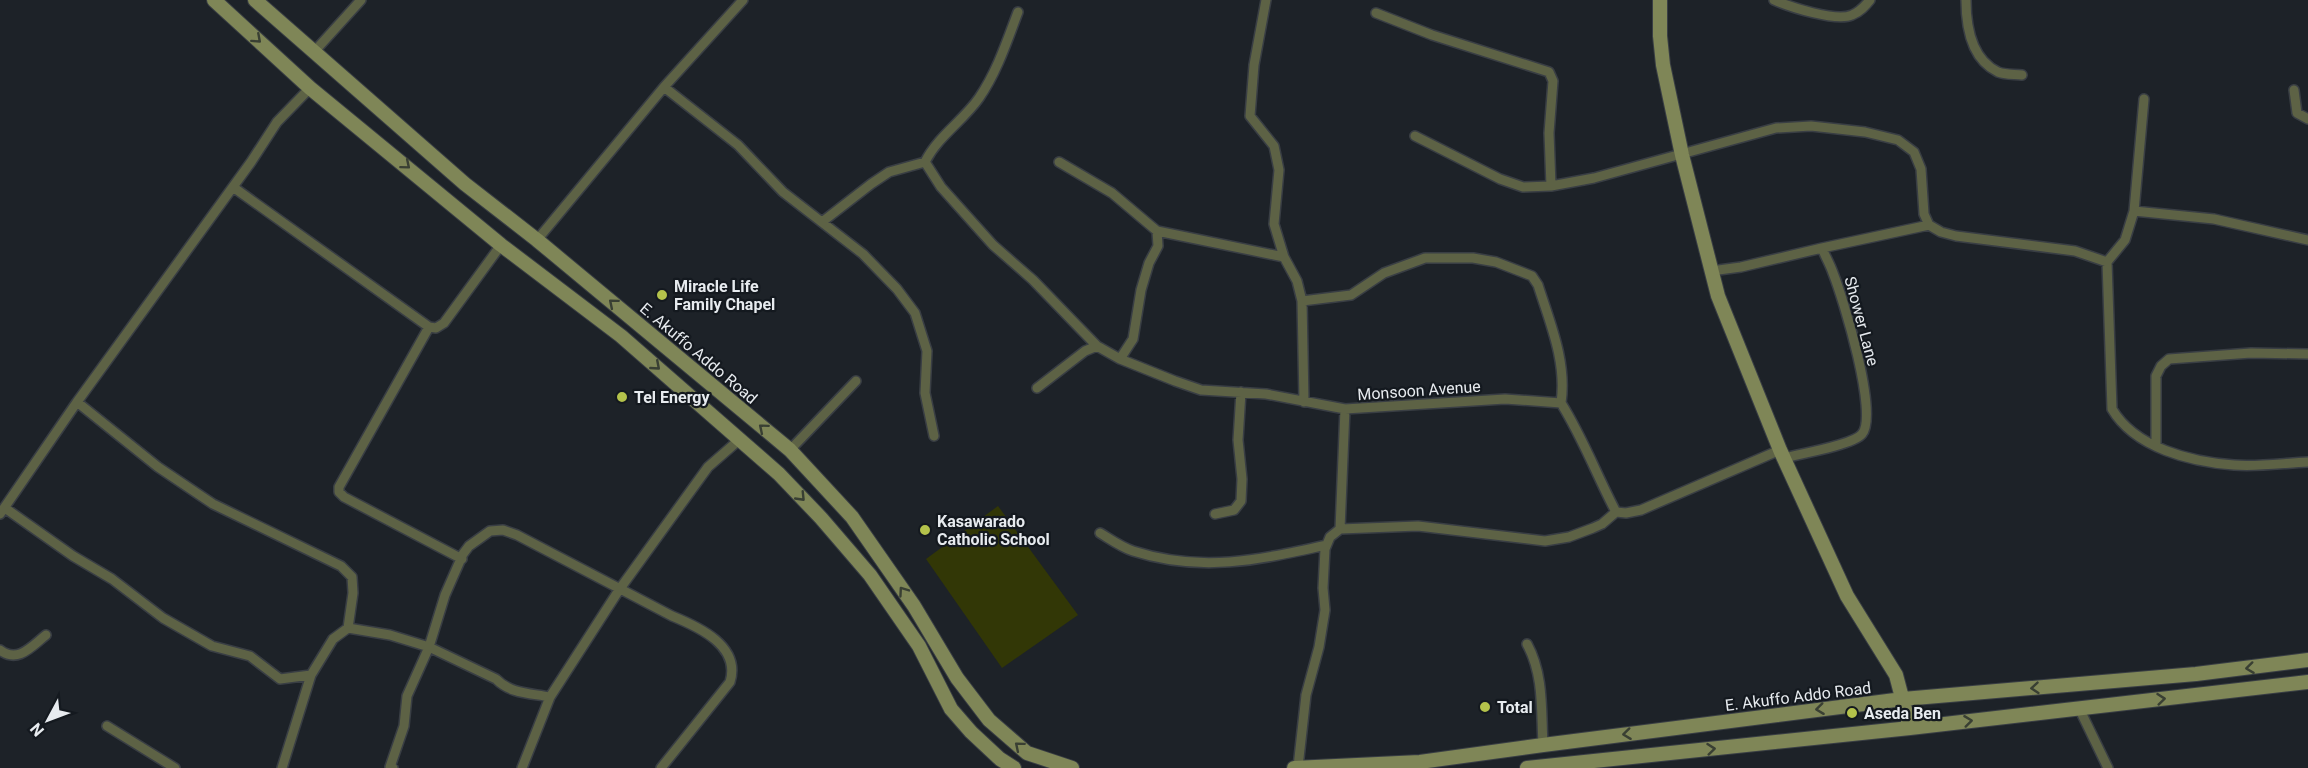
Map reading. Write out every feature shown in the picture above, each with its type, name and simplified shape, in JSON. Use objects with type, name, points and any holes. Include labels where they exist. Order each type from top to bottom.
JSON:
[{"type":"main road","points":[[214,0],[310,88],[501,245],[621,336],[784,480],[870,575],[919,646],[951,709],[971,732],[1000,759],[1014,768]]},
{"type":"main road","name":"E. Akuffo Addo Road","points":[[255,0],[465,184],[537,240],[789,450],[852,517],[914,606],[957,678],[989,720],[1027,753],[1072,768]]},
{"type":"main road","points":[[1660,0],[1663,66],[1682,155],[1718,296],[1781,454],[1847,596],[1896,675],[1910,728]]},
{"type":"main road","name":"E. Akuffo Addo Road","points":[[1294,768],[1420,762],[1544,744],[1903,699],[2196,674],[2308,660]]},
{"type":"main road","points":[[1527,768],[1910,728],[2308,682]]},
{"type":"main road","points":[[2077,684],[2079,708]]},
{"type":"street","points":[[314,53],[361,0]]},
{"type":"street","points":[[537,240],[664,87],[743,0]]},
{"type":"street","points":[[1266,0],[1254,65],[1250,116],[1274,146],[1279,170],[1275,224],[1284,257],[1297,280],[1302,301],[1304,402]]},
{"type":"street","points":[[1774,0],[1787,6],[1842,18],[1853,15],[1864,8],[1870,0]]},
{"type":"street","points":[[1966,0],[1970,40],[1977,51],[1988,65],[2000,73],[2022,75]]},
{"type":"street","points":[[822,222],[889,172],[925,162],[932,149],[980,97],[1003,51],[1018,12]]},
{"type":"street","points":[[1376,13],[1432,35],[1549,72],[1554,81],[1549,133],[1551,186]]},
{"type":"street","points":[[664,87],[738,145],[783,192],[863,254],[897,289],[915,314],[927,351],[925,393],[934,436]]},
{"type":"street","points":[[310,88],[277,122],[233,187],[77,402],[3,511],[112,579],[163,618],[212,646],[250,656],[280,680],[311,675]]},
{"type":"street","points":[[2294,90],[2297,113],[2308,119]]},
{"type":"street","points":[[2144,99],[2134,211],[2125,240],[2107,262],[2112,410],[2119,421],[2131,432],[2184,457],[2234,465],[2308,462]]},
{"type":"street","points":[[1415,136],[1500,179],[1522,187],[1551,186],[1594,178],[1776,128],[1810,126],[1865,132],[1898,140],[1914,152],[1921,169],[1924,214],[1929,225],[1941,232],[1956,236],[2075,251],[2107,262]]},
{"type":"street","points":[[925,162],[940,187],[993,244],[1034,280],[1097,346],[1120,359],[1201,390],[1266,394],[1345,409]]},
{"type":"street","points":[[1059,162],[1112,193],[1157,231],[1284,257]]},
{"type":"street","points":[[233,187],[429,327],[436,328],[444,323],[501,245]]},
{"type":"street","points":[[2134,211],[2214,219],[2308,240]]},
{"type":"street","points":[[1711,271],[1741,267],[1929,225]]},
{"type":"street","points":[[1120,359],[1133,339],[1141,290],[1149,263],[1158,246],[1157,231]]},
{"type":"street","name":"Shower Lane","points":[[1781,454],[1857,439],[1864,433],[1867,421],[1856,345],[1834,274],[1822,248]]},
{"type":"street","points":[[1302,301],[1351,295],[1384,273],[1425,258],[1473,258],[1496,262],[1532,276],[1538,285],[1559,354],[1563,388],[1561,404],[1586,448],[1616,512]]},
{"type":"street","points":[[429,327],[339,487],[339,492],[344,497],[462,559]]},
{"type":"street","points":[[1037,388],[1085,351],[1097,346]]},
{"type":"street","points":[[2156,445],[2156,376],[2161,366],[2169,359],[2251,353],[2308,354]]},
{"type":"street","points":[[789,450],[856,381]]},
{"type":"street","points":[[1215,514],[1234,510],[1241,501],[1242,479],[1238,440],[1241,392]]},
{"type":"street","name":"Monsoon Avenue","points":[[1340,529],[1345,409],[1505,399],[1561,404]]},
{"type":"street","points":[[77,402],[158,467],[213,504],[341,566],[352,577],[353,593],[348,628],[333,639],[311,675],[282,768]]},
{"type":"street","points":[[522,768],[550,697],[619,590],[708,466],[739,440]]},
{"type":"street","points":[[1298,768],[1306,695],[1325,610],[1323,588],[1326,545],[1330,537],[1340,529],[1418,526],[1545,541],[1569,537],[1602,524],[1616,512],[1641,510],[1781,454]]},
{"type":"street","points":[[391,768],[404,726],[407,696],[429,647],[445,594],[463,554],[469,546],[490,531],[503,530],[517,535],[619,590],[697,626],[713,637],[728,653],[733,674],[730,682],[661,768]]},
{"type":"street","points":[[1100,533],[1131,550],[1178,562],[1224,564],[1326,545]]},
{"type":"street","points":[[348,628],[390,635],[429,647],[496,679],[504,687],[514,692],[550,697]]},
{"type":"street","points":[[0,650],[10,656],[21,655],[46,635]]},
{"type":"street","points":[[1527,644],[1541,683],[1544,744]]},
{"type":"street","points":[[2079,708],[2108,768]]},
{"type":"street","points":[[107,726],[175,768]]},
{"type":"green space","points":[[998,506],[1078,615],[1002,668],[926,559]]},
{"type":"place","name":"Miracle Life Family Chapel","points":[[662,295]]},
{"type":"place","name":"Tel Energy","points":[[622,397]]},
{"type":"place","name":"Kasawarado Catholic School","points":[[925,530]]},
{"type":"place","name":"Total","points":[[1485,707]]},
{"type":"place","name":"Aseda Ben","points":[[1852,713]]}]
